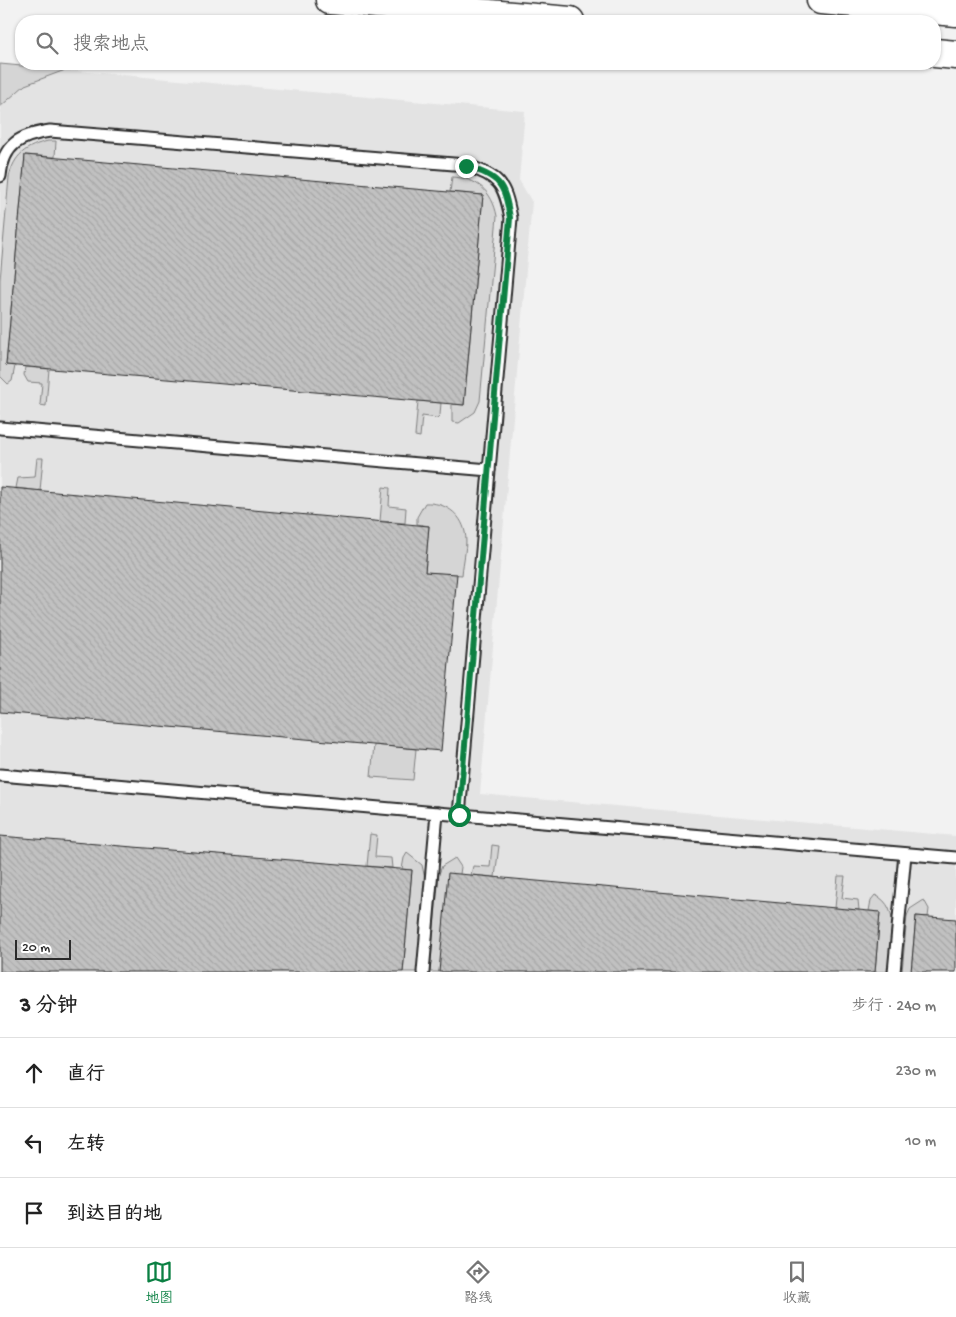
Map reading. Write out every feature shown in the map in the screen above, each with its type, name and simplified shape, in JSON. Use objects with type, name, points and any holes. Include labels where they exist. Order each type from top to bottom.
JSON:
[{"type":"main road","points":[[330,0],[501,15]]},
{"type":"main road","points":[[821,0],[956,12]]},
{"type":"main road","points":[[941,54],[956,55]]},
{"type":"lane","points":[[0,176],[10,147],[28,134],[50,131],[466,166],[492,175],[506,194],[510,218],[459,815]]},
{"type":"lane","points":[[0,428],[489,470]]},
{"type":"lane","points":[[0,775],[956,858]]},
{"type":"lane","points":[[423,972],[437,813]]},
{"type":"lane","points":[[894,972],[905,854]]},
{"type":"shaded area","points":[[0,64],[15,65],[15,70],[67,70],[525,111],[519,180],[532,202],[480,794],[956,836],[956,972],[0,972]]},
{"type":"shaded area","points":[[0,64],[15,65],[15,70],[65,70],[25,85],[0,107]]},
{"type":"shaded area","points":[[48,141],[56,141],[55,157],[25,155],[6,365],[15,366],[12,381],[8,384],[0,376],[0,280],[9,177],[14,163],[22,153],[33,146]]},
{"type":"shaded area","points":[[452,177],[469,180],[482,188],[495,207],[497,216],[480,401],[475,412],[459,423],[452,422],[452,404],[464,405],[483,195],[450,192]]},
{"type":"shaded area","points":[[25,367],[49,369],[46,406],[40,405],[42,383],[28,382],[24,375]]},
{"type":"shaded area","points":[[418,401],[441,403],[440,415],[437,418],[422,416],[420,437],[415,436]]},
{"type":"shaded area","points":[[37,458],[43,458],[40,491],[16,488],[18,478],[35,477]]},
{"type":"shaded area","points":[[383,487],[390,488],[389,506],[406,508],[405,523],[380,521]]},
{"type":"shaded area","points":[[425,503],[439,504],[451,510],[460,519],[465,532],[466,542],[462,575],[425,572],[429,526],[417,524],[417,517]]},
{"type":"shaded area","points":[[374,745],[416,749],[413,780],[371,777]]},
{"type":"shaded area","points":[[370,834],[377,835],[375,857],[391,858],[392,868],[367,866]]},
{"type":"shaded area","points":[[492,845],[499,846],[495,877],[471,875],[473,866],[490,867]]},
{"type":"shaded area","points":[[407,853],[422,865],[425,879],[417,972],[403,972],[412,870],[402,869]]},
{"type":"shaded area","points":[[455,858],[461,867],[439,972],[430,972],[439,874],[442,866]]},
{"type":"shaded area","points":[[838,876],[845,876],[842,898],[858,900],[859,910],[835,908]]},
{"type":"shaded area","points":[[875,895],[884,901],[892,919],[893,929],[888,972],[875,972],[880,912],[869,911],[871,900]]},
{"type":"shaded area","points":[[924,900],[929,909],[928,917],[916,916],[911,972],[902,972],[907,916],[910,909]]},
{"type":"building","points":[[25,155],[483,195],[464,405],[6,365]]},
{"type":"building","points":[[0,487],[429,526],[425,572],[457,574],[441,751],[0,712]]},
{"type":"building","points":[[0,836],[412,870],[403,972],[0,972]]},
{"type":"building","points":[[448,873],[880,912],[875,972],[439,972]]},
{"type":"building","points":[[916,916],[956,919],[956,972],[911,972]]},
{"type":"route","points":[[459,815],[510,218],[506,194],[492,175],[466,166]]}]
